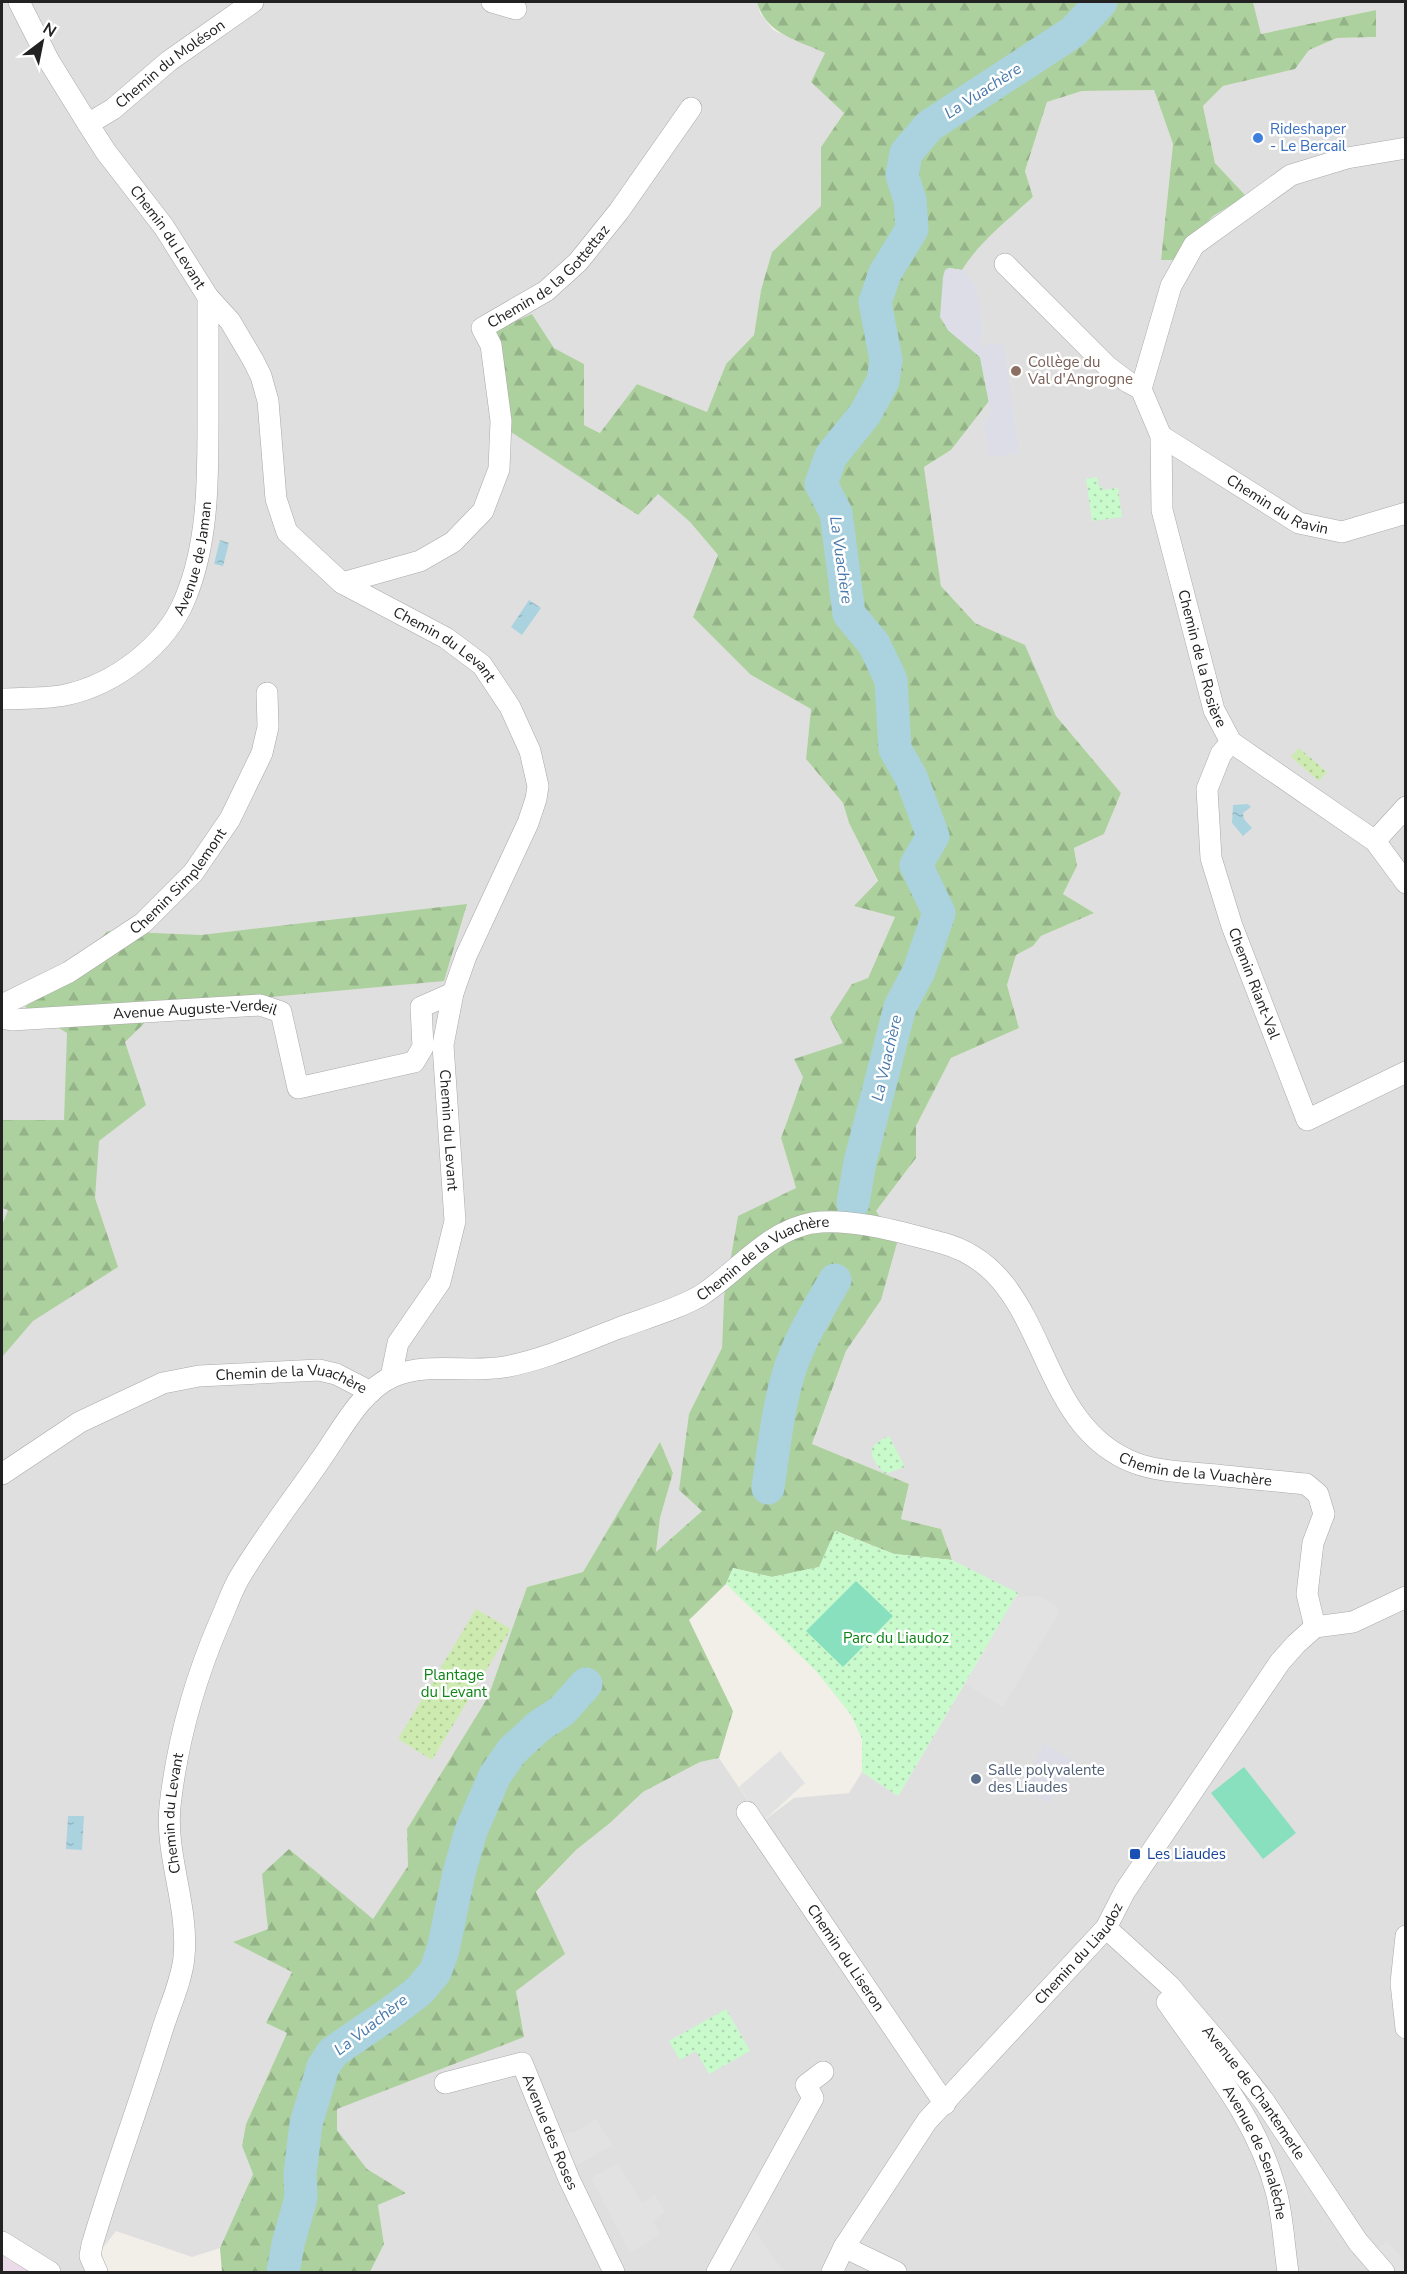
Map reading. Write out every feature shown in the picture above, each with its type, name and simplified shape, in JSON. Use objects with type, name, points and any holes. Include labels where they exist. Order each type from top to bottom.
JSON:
[{"type":"street","name":"Chemin du Levant","points":[[19,2],[49,61],[88,124],[164,227],[208,297],[230,321],[261,376],[268,401],[276,499],[287,532],[342,583],[446,638],[482,665],[510,707],[530,751],[537,786],[536,799],[528,823],[466,956],[453,993],[443,1045],[455,1221],[440,1282],[398,1343],[391,1377]]},
{"type":"street","name":"Chemin du Moléson","points":[[88,124],[113,109],[179,53],[253,2]]},
{"type":"street","points":[[492,2],[516,9]]},
{"type":"street","name":"Chemin de la Gottettaz","points":[[342,583],[420,561],[453,542],[483,511],[499,469],[501,421],[491,345],[482,328],[546,291],[578,262],[619,211],[691,108]]},
{"type":"street","points":[[1005,264],[1108,367],[1141,389],[1171,286],[1194,245],[1291,175],[1347,158],[1406,148]]},
{"type":"street","name":"Avenue de Jaman","points":[[2,699],[65,695],[102,682],[143,655],[165,631],[184,601],[196,570],[204,521],[208,454],[208,297]]},
{"type":"street","name":"Chemin de la Rosière","points":[[1141,389],[1161,436],[1161,510],[1214,710],[1231,742],[1375,841],[1406,883]]},
{"type":"street","name":"Chemin du Ravin","points":[[1161,436],[1299,522],[1342,532],[1406,513]]},
{"type":"street","name":"Chemin Simplemont","points":[[2,1005],[69,972],[143,922],[194,873],[230,819],[262,753],[268,727],[267,693]]},
{"type":"street","name":"Chemin Riant-Val","points":[[1231,742],[1221,754],[1207,789],[1211,858],[1232,926],[1307,1120],[1406,1072]]},
{"type":"street","points":[[1375,841],[1406,807]]},
{"type":"street","name":"Avenue Auguste-Verdeil","points":[[2,1018],[12,1020],[260,1005],[281,1012],[298,1088],[414,1062],[423,1047],[421,1007],[453,993]]},
{"type":"street","name":"Chemin de la Vuachère","points":[[2,1474],[80,1422],[164,1383],[199,1376],[319,1370],[336,1374],[371,1392],[391,1377],[419,1370],[502,1367],[557,1352],[700,1297],[760,1248],[784,1233],[808,1224],[834,1222],[872,1227],[949,1245],[972,1256],[992,1270],[1007,1286],[1017,1302],[1065,1400],[1088,1431],[1111,1449],[1134,1462],[1170,1471],[1306,1484],[1318,1494],[1324,1514],[1314,1543],[1307,1594],[1315,1627]]},
{"type":"street","name":"Chemin du Levant","points":[[91,2271],[92,2246],[142,2097],[184,1959],[184,1913],[173,1860],[169,1810],[182,1738],[204,1659],[239,1578],[359,1404],[371,1392]]},
{"type":"street","points":[[1315,1627],[1353,1623],[1406,1597]]},
{"type":"street","name":"Chemin du Liaudoz","points":[[832,2272],[844,2247],[927,2121],[1106,1928],[1125,1891],[1280,1662],[1315,1627]]},
{"type":"street","name":"Chemin du Liseron","points":[[747,1812],[945,2104]]},
{"type":"street","name":"Avenue de Chantemerle","points":[[1106,1928],[1170,1986],[1228,2055],[1264,2101],[1358,2242],[1384,2272]]},
{"type":"street","points":[[1406,1936],[1401,1983],[1406,2028]]},
{"type":"street","name":"Avenue de Senalèche","points":[[1134,1953],[1230,2090],[1258,2140],[1276,2192],[1288,2272]]},
{"type":"street","name":"Avenue des Roses","points":[[445,2083],[522,2063],[569,2179],[614,2272]]},
{"type":"street","points":[[717,2272],[813,2098],[806,2085],[823,2072]]},
{"type":"street","points":[[2,2242],[50,2272]]},
{"type":"street","points":[[844,2247],[896,2272]]},
{"type":"shaded area","points":[[2,2],[757,2],[760,13],[773,30],[825,53],[812,82],[844,113],[821,147],[821,206],[772,252],[761,290],[754,335],[726,364],[707,413],[637,384],[601,433],[584,425],[584,364],[554,348],[532,314],[508,430],[658,494],[690,522],[718,555],[751,675],[811,709],[806,759],[843,803],[849,823],[895,917],[868,978],[852,984],[843,1043],[803,1077],[781,1138],[796,1188],[724,1297],[722,1349],[702,1511],[656,1552],[660,1518],[673,1473],[660,1443],[583,1572],[527,1587],[488,1697],[407,1829],[409,1866],[373,1920],[289,1849],[268,1929],[234,1942],[292,1972],[266,2023],[287,2033],[246,2124],[242,2146],[253,2174],[220,2248],[192,2257],[116,2231],[84,2272],[32,2272],[2,2255]]},
{"type":"shaded area","points":[[1253,2],[1405,2],[1405,2272],[370,2272],[384,2244],[378,2205],[405,2193],[367,2169],[336,2130],[337,2108],[524,2037],[516,1991],[536,1893],[576,1850],[610,1823],[643,1792],[700,1762],[719,1758],[762,1822],[794,1798],[849,1793],[862,1772],[898,1796],[1018,1594],[952,1560],[941,1529],[901,1519],[909,1484],[812,1445],[846,1351],[881,1300],[876,1211],[916,1158],[916,1126],[951,1058],[1019,1028],[1007,985],[1016,955],[1033,946],[1041,936],[1093,913],[1063,894],[1077,866],[1074,848],[1104,834],[1121,793],[1056,716],[1025,646],[975,623],[941,586],[924,467],[951,450],[968,427],[943,277],[962,269],[987,238],[1033,197],[1025,171],[1047,102],[1082,91],[1154,90],[1173,144],[1161,260],[1173,260],[1213,216],[1246,196],[1215,163],[1203,106],[1223,86],[1295,69],[1309,50],[1337,38],[1376,37],[1376,10],[1261,34]]},
{"type":"shaded area","points":[[949,268],[962,270],[974,284],[979,297],[983,338],[979,338],[982,346],[987,348],[988,343],[1004,344],[1019,453],[989,458],[984,422],[991,414],[980,357],[948,330],[940,317],[943,277],[945,270]]},
{"type":"shaded area","points":[[1038,1596],[1054,1604],[1060,1611],[1003,1707],[965,1684],[1015,1597]]},
{"type":"shaded area","points":[[1044,1743],[1079,1765],[1048,1803],[1023,1788]]},
{"type":"shaded area","points":[[780,1751],[805,1783],[762,1822],[739,1787]]},
{"type":"shaded area","points":[[596,2119],[612,2145],[575,2167],[560,2137],[572,2131],[573,2133]]},
{"type":"shaded area","points":[[618,2163],[642,2203],[655,2195],[665,2212],[653,2221],[660,2235],[630,2253],[591,2178]]},
{"type":"shaded area","points":[[749,2229],[754,2230],[784,2272],[724,2272]]},
{"type":"shaded area","points":[[1387,2241],[1405,2261],[1405,2272],[1397,2272],[1376,2251]]},
{"type":"shaded area","points":[[2,2255],[10,2261],[32,2272],[2,2272]]},
{"type":"green space","points":[[757,2],[1253,2],[1261,34],[1376,10],[1376,37],[1337,38],[1309,50],[1295,69],[1223,86],[1203,106],[1215,163],[1246,196],[1213,216],[1173,260],[1161,260],[1173,144],[1154,90],[1082,91],[1047,102],[1025,171],[1033,197],[986,240],[962,270],[948,268],[948,330],[980,357],[989,401],[951,450],[924,467],[941,586],[975,623],[1025,645],[1056,716],[1121,793],[1104,834],[1074,848],[1077,866],[1063,894],[1094,913],[1041,936],[1033,946],[1016,955],[1007,985],[1019,1028],[951,1058],[916,1126],[916,1158],[876,1211],[897,1243],[881,1300],[846,1351],[812,1444],[909,1484],[901,1519],[941,1529],[952,1560],[894,1554],[836,1531],[820,1567],[772,1577],[733,1568],[726,1584],[689,1620],[733,1711],[719,1758],[700,1762],[643,1792],[610,1823],[576,1850],[536,1892],[565,1954],[516,1991],[524,2037],[337,2109],[337,2130],[367,2169],[406,2193],[378,2205],[384,2244],[370,2272],[222,2272],[220,2248],[253,2174],[242,2146],[246,2124],[287,2033],[266,2023],[292,1972],[233,1942],[268,1929],[262,1874],[289,1849],[373,1919],[408,1866],[407,1829],[488,1697],[527,1587],[583,1572],[660,1442],[673,1473],[660,1518],[656,1552],[702,1511],[679,1490],[689,1414],[722,1348],[724,1297],[738,1216],[796,1188],[781,1138],[803,1077],[794,1059],[843,1043],[830,1018],[852,984],[868,978],[895,917],[854,906],[878,881],[849,823],[843,803],[806,759],[811,709],[751,675],[693,617],[718,555],[690,522],[658,494],[638,515],[508,430],[495,330],[532,314],[554,348],[584,364],[584,425],[600,433],[637,384],[707,412],[726,364],[754,335],[761,290],[772,252],[821,206],[821,147],[844,113],[811,82],[825,53],[775,29],[761,13]]},
{"type":"green space","points":[[1097,477],[1099,487],[1102,486],[1103,490],[1118,488],[1122,517],[1092,521],[1086,479]]},
{"type":"green space","points":[[1299,748],[1327,772],[1319,781],[1291,757]]},
{"type":"green space","points":[[467,904],[444,981],[161,1007],[125,1042],[146,1105],[99,1141],[95,1198],[118,1267],[33,1321],[2,1357],[2,1225],[8,1210],[2,1208],[2,1120],[64,1120],[67,1033],[25,1007],[108,931],[201,935]]},
{"type":"green space","points":[[889,1436],[905,1467],[885,1474],[875,1462],[872,1453],[876,1444]]},
{"type":"green space","name":"Parc du Liaudoz","points":[[835,1531],[894,1554],[952,1560],[1018,1593],[898,1796],[862,1772],[862,1739],[851,1715],[816,1671],[726,1584],[733,1568],[772,1577],[819,1567]]},
{"type":"green space","points":[[856,1581],[893,1616],[843,1667],[806,1631]]},
{"type":"green space","name":"Plantage du Levant","points":[[476,1609],[511,1629],[432,1760],[398,1739]]},
{"type":"green space","points":[[1244,1767],[1296,1833],[1263,1859],[1211,1793]]},
{"type":"green space","points":[[726,2009],[750,2051],[709,2074],[696,2051],[680,2060],[669,2041]]},
{"type":"water","points":[[220,540],[229,543],[223,566],[214,564]]},
{"type":"water","points":[[529,600],[541,608],[522,635],[511,627]]},
{"type":"water","points":[[1248,804],[1251,807],[1243,813],[1244,819],[1252,828],[1243,836],[1232,823],[1233,805]]},
{"type":"water","points":[[68,1816],[84,1816],[82,1850],[66,1849]]},
{"type":"waterway","name":"La Vuachère","points":[[853,1203],[860,1162],[900,1007],[919,971],[939,913],[916,865],[933,836],[911,777],[895,749],[891,680],[874,644],[849,614],[836,513],[821,484],[831,456],[865,414],[883,381],[886,360],[875,302],[885,273],[912,229],[910,200],[902,175],[906,153],[929,126],[1073,32],[1101,2]]},
{"type":"waterway","name":"La Vuachère","points":[[768,1488],[774,1442],[791,1366],[835,1280]]},
{"type":"waterway","name":"La Vuachère","points":[[283,2272],[301,2198],[300,2174],[306,2124],[323,2067],[333,2052],[419,1991],[435,1972],[443,1950],[459,1873],[471,1831],[495,1775],[512,1751],[539,1726],[562,1711],[586,1684]]},
{"type":"place","name":"Rideshaper - Le Bercail","points":[[1258,138]]},
{"type":"place","name":"Collège du Val d'Angrogne","points":[[1016,371]]},
{"type":"place","name":"Salle polyvalente des Liaudes","points":[[976,1779]]},
{"type":"place","name":"Les Liaudes","points":[[1135,1854]]}]
